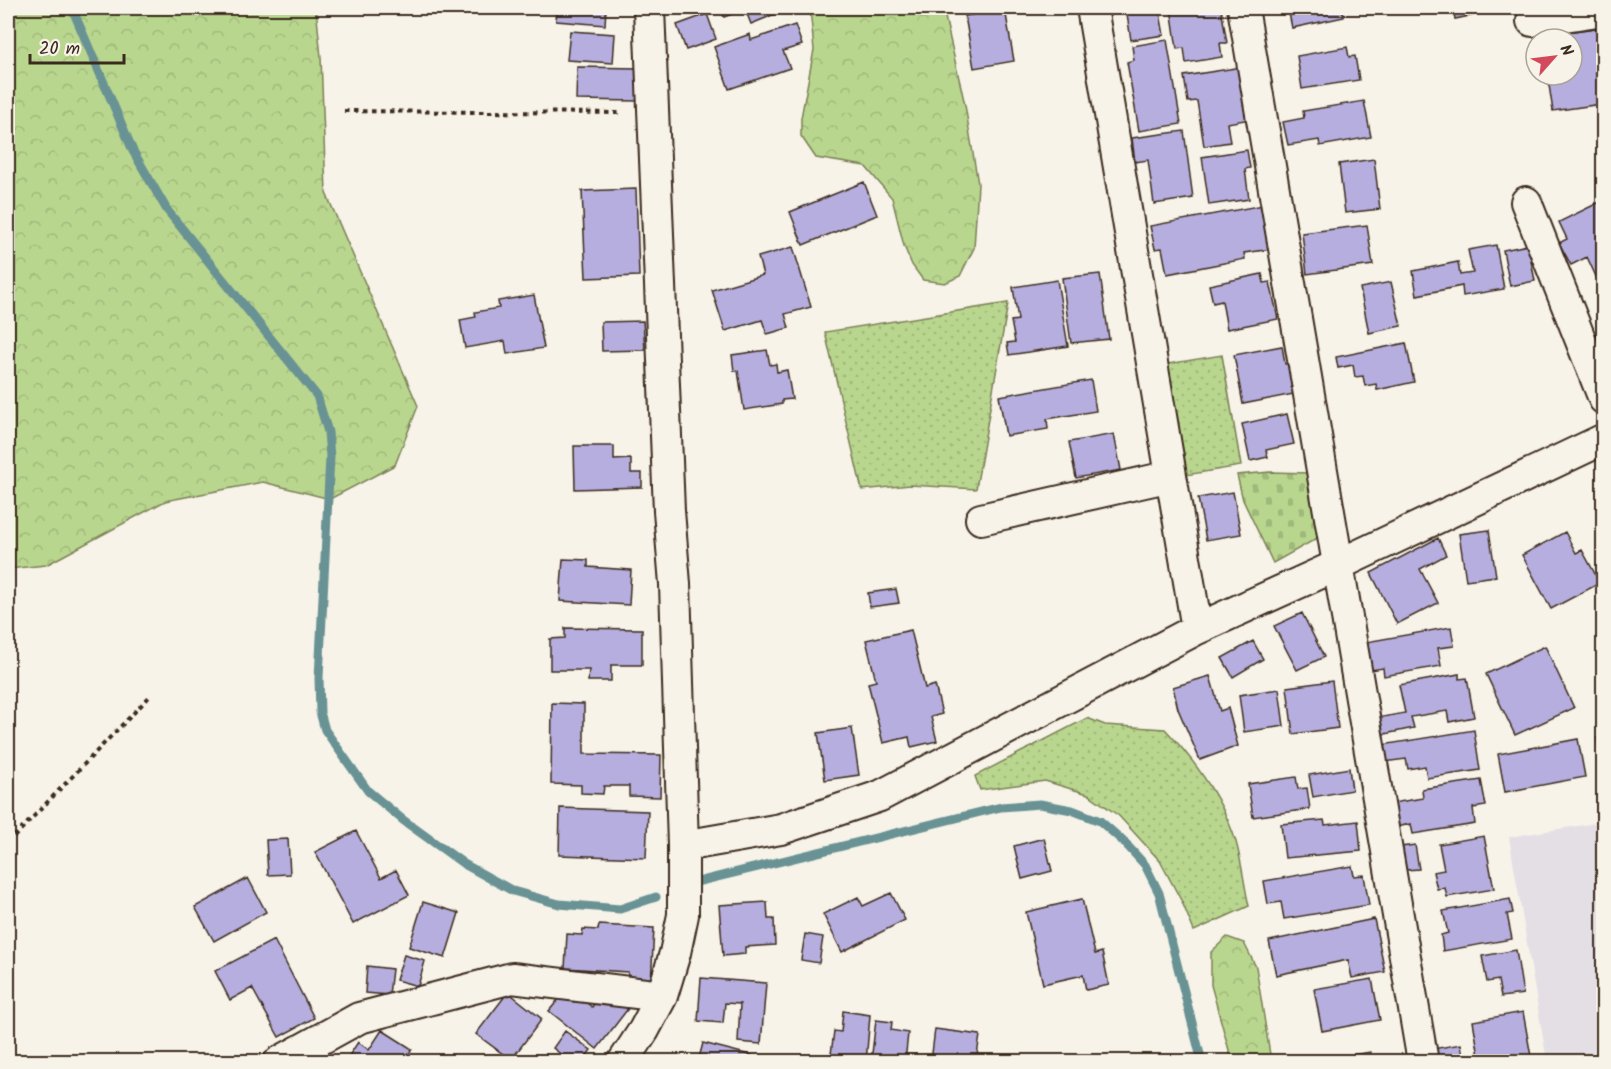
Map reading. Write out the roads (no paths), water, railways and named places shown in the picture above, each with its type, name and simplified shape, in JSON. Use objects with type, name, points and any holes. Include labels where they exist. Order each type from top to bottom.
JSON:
[{"type":"street","points":[[623,1062],[644,1030],[662,996],[683,915],[675,584],[669,500],[649,8]]},
{"type":"street","points":[[1092,8],[1197,629]]},
{"type":"street","points":[[1243,8],[1424,1062]]},
{"type":"street","points":[[1532,21],[1604,10]]},
{"type":"street","points":[[1526,202],[1604,399]]},
{"type":"street","points":[[683,846],[781,829],[880,796],[1197,629],[1604,439]]},
{"type":"street","points":[[981,519],[1171,476]]},
{"type":"street","points":[[290,1059],[359,1018],[512,978],[662,996]]},
{"type":"waterway","points":[[72,8],[133,151],[167,210],[317,396],[328,432],[330,457],[319,678],[320,712],[325,730],[368,791],[403,820],[464,864],[513,891],[559,904],[620,909],[656,897]]},
{"type":"waterway","points":[[697,882],[1001,807],[1040,804],[1072,810],[1100,821],[1145,865],[1159,893],[1202,1062]]}]
